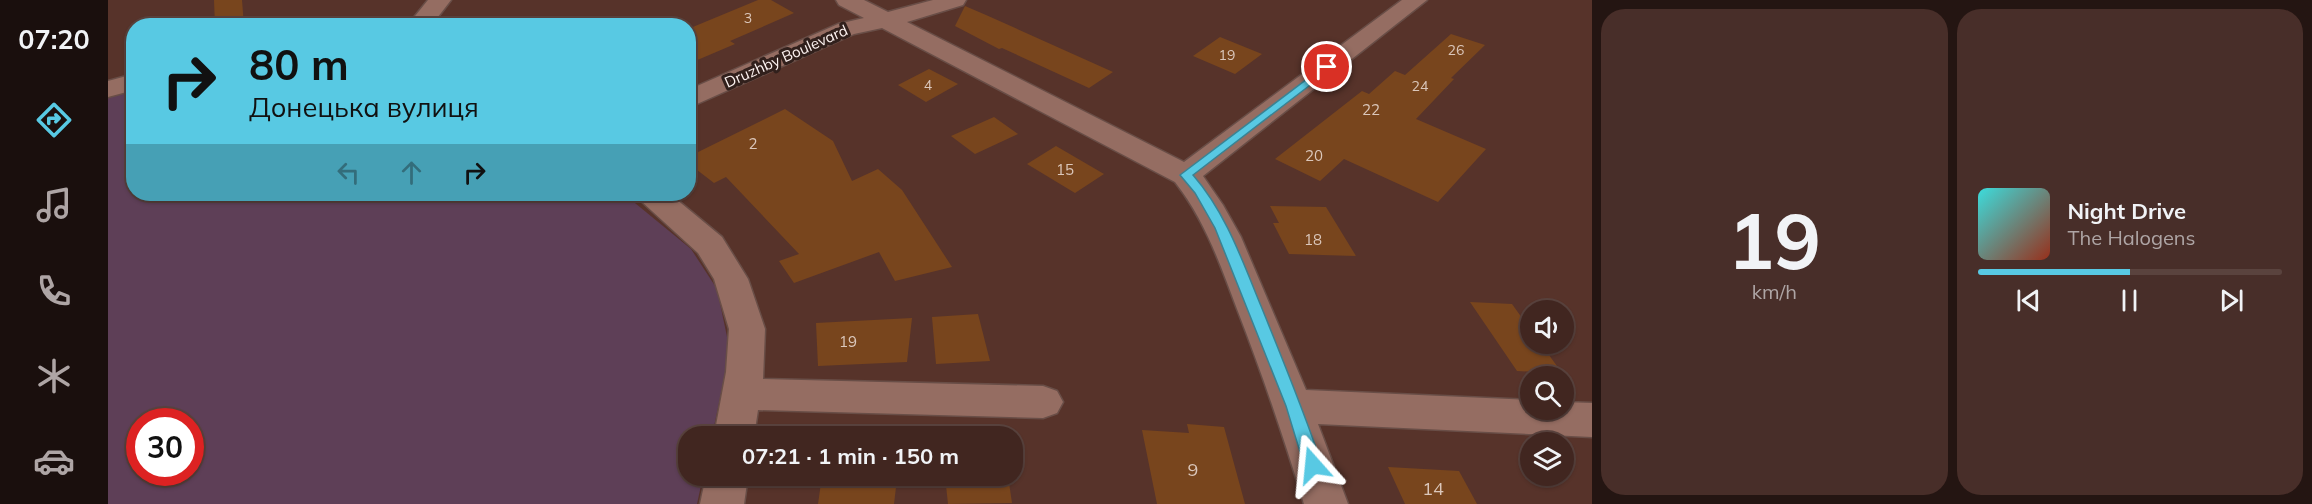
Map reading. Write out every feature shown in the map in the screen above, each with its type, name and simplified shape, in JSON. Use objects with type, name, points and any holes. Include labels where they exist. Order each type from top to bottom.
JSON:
[{"type":"street","points":[[425,18],[440,0]]},
{"type":"street","points":[[847,0],[1186,175],[1200,191],[1222,228],[1294,406],[1326,504]]},
{"type":"street","name":"Druzhby Boulevard","points":[[696,96],[846,29],[955,0]]},
{"type":"street","points":[[1186,175],[1416,0]]},
{"type":"street","points":[[108,89],[126,83]]},
{"type":"street","points":[[660,201],[710,244],[731,279],[747,329],[745,372],[736,426]]},
{"type":"street","points":[[741,394],[1043,402]]},
{"type":"street","points":[[1294,406],[1592,420]]},
{"type":"street","points":[[722,504],[725,486]]},
{"type":"shaded area","points":[[126,84],[126,201],[633,201],[691,249],[717,289],[730,351],[714,426],[678,426],[678,486],[701,486],[697,504],[108,504],[108,89]]},
{"type":"building","points":[[214,0],[242,0],[243,18],[215,18]]},
{"type":"building","points":[[758,0],[771,0],[794,13],[730,41],[735,44],[696,61],[696,26]]},
{"type":"building","points":[[965,6],[1113,72],[1089,88],[1002,48],[999,49],[955,26]]},
{"type":"building","points":[[1451,34],[1485,45],[1451,78],[1454,79],[1416,119],[1486,149],[1438,202],[1344,159],[1320,181],[1275,159],[1362,91],[1369,94],[1395,71],[1405,75]]},
{"type":"building","points":[[1220,37],[1262,54],[1235,74],[1193,56]]},
{"type":"building","points":[[929,69],[958,84],[926,102],[898,85]]},
{"type":"building","points":[[785,109],[833,141],[852,181],[878,169],[902,190],[952,267],[895,281],[879,252],[794,283],[779,261],[799,254],[726,177],[714,183],[696,169],[696,153]]},
{"type":"building","points":[[994,117],[1018,134],[975,154],[951,136]]},
{"type":"building","points":[[1056,146],[1104,174],[1075,193],[1027,164]]},
{"type":"building","points":[[1270,206],[1326,207],[1356,256],[1289,254],[1273,223],[1279,223]]},
{"type":"building","points":[[1470,302],[1512,304],[1520,315],[1520,354],[1548,354],[1557,366],[1520,366],[1520,371],[1517,371]]},
{"type":"building","points":[[978,314],[990,361],[936,364],[932,317]]},
{"type":"building","points":[[912,318],[907,362],[818,366],[816,323]]},
{"type":"building","points":[[1187,424],[1224,427],[1245,504],[1157,504],[1142,430],[1189,433]]},
{"type":"building","points":[[1388,467],[1459,471],[1477,504],[1405,504]]},
{"type":"building","points":[[821,486],[896,486],[894,504],[818,504]]},
{"type":"building","points":[[946,486],[1009,486],[1012,503],[948,504]]},
{"type":"route","points":[[1313,465],[1294,406],[1222,228],[1200,191],[1186,175],[1327,67]]}]
